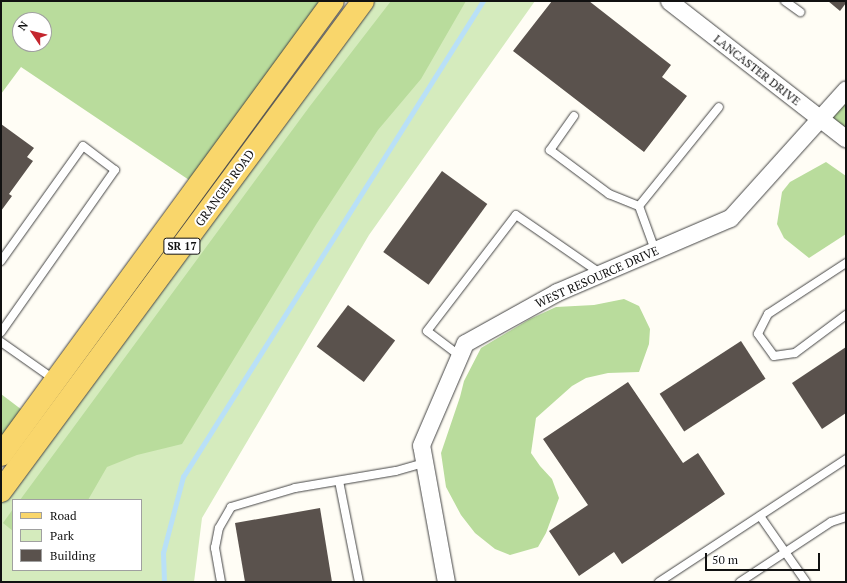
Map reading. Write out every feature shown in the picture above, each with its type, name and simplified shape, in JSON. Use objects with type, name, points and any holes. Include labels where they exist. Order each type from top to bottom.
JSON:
[{"type":"main road","name":"GRANGER ROAD","points":[[1,455],[333,1]]},
{"type":"main road","name":"GRANGER ROAD","points":[[1,491],[362,1]]},
{"type":"street","name":"LANCASTER DRIVE","points":[[679,4],[820,120],[846,139]]},
{"type":"street","name":"WEST RESOURCE DRIVE","points":[[446,582],[420,445],[465,343],[557,292],[730,218],[820,120],[846,89]]},
{"type":"lane","points":[[785,1],[800,12]]},
{"type":"lane","points":[[639,206],[719,107]]},
{"type":"lane","points":[[574,116],[550,150],[609,194],[639,206],[655,250]]},
{"type":"lane","points":[[1,261],[83,146],[115,170],[1,332]]},
{"type":"lane","points":[[460,356],[427,331],[516,215],[601,274]]},
{"type":"lane","points":[[846,262],[768,314],[758,334],[774,356],[795,353],[846,315]]},
{"type":"lane","points":[[1,342],[56,381]]},
{"type":"lane","points":[[659,582],[846,459]]},
{"type":"lane","points":[[222,582],[215,548],[219,528],[231,507],[295,488],[396,471],[424,463]]},
{"type":"lane","points":[[339,481],[359,582]]},
{"type":"lane","points":[[760,516],[806,582]]},
{"type":"lane","points":[[740,582],[831,522],[846,517]]},
{"type":"green space","points":[[1,1],[333,1],[198,186],[21,67],[1,94]]},
{"type":"green space","points":[[363,1],[535,1],[369,235],[202,518],[194,582],[1,582],[1,491]]},
{"type":"green space","points":[[391,1],[466,1],[421,79],[378,130],[317,223],[182,444],[137,455],[107,467],[89,499],[21,499],[310,106]]},
{"type":"green space","points":[[846,89],[846,139],[820,120]]},
{"type":"green space","points":[[826,162],[846,176],[846,234],[809,258],[784,238],[777,224],[782,192],[790,182]]},
{"type":"green space","points":[[624,299],[639,306],[650,329],[649,344],[639,372],[608,373],[586,378],[572,386],[536,418],[531,453],[552,479],[559,498],[546,533],[538,547],[510,555],[495,549],[475,533],[461,515],[446,487],[441,453],[464,381],[481,348],[530,319],[556,307],[594,305]]},
{"type":"green space","points":[[1,394],[30,416],[1,455]]},
{"type":"green space","points":[[12,510],[12,530],[3,523]]},
{"type":"building","points":[[552,1],[589,1],[671,65],[662,77],[687,96],[644,152],[513,51]]},
{"type":"building","points":[[828,1],[846,1],[846,3],[840,11]]},
{"type":"building","points":[[1,124],[34,148],[27,157],[33,161],[9,194],[12,196],[1,211]]},
{"type":"building","points":[[442,171],[487,204],[429,285],[383,252]]},
{"type":"building","points":[[348,305],[395,341],[364,382],[317,347]]},
{"type":"building","points":[[741,341],[766,379],[684,432],[660,394]]},
{"type":"building","points":[[846,347],[846,413],[822,429],[792,383]]},
{"type":"building","points":[[628,382],[683,463],[698,453],[725,494],[622,564],[614,552],[579,576],[549,531],[588,505],[543,439]]},
{"type":"building","points":[[320,508],[332,582],[245,582],[235,523]]},
{"type":"waterway","points":[[164,582],[163,553],[183,477],[483,1]]}]
